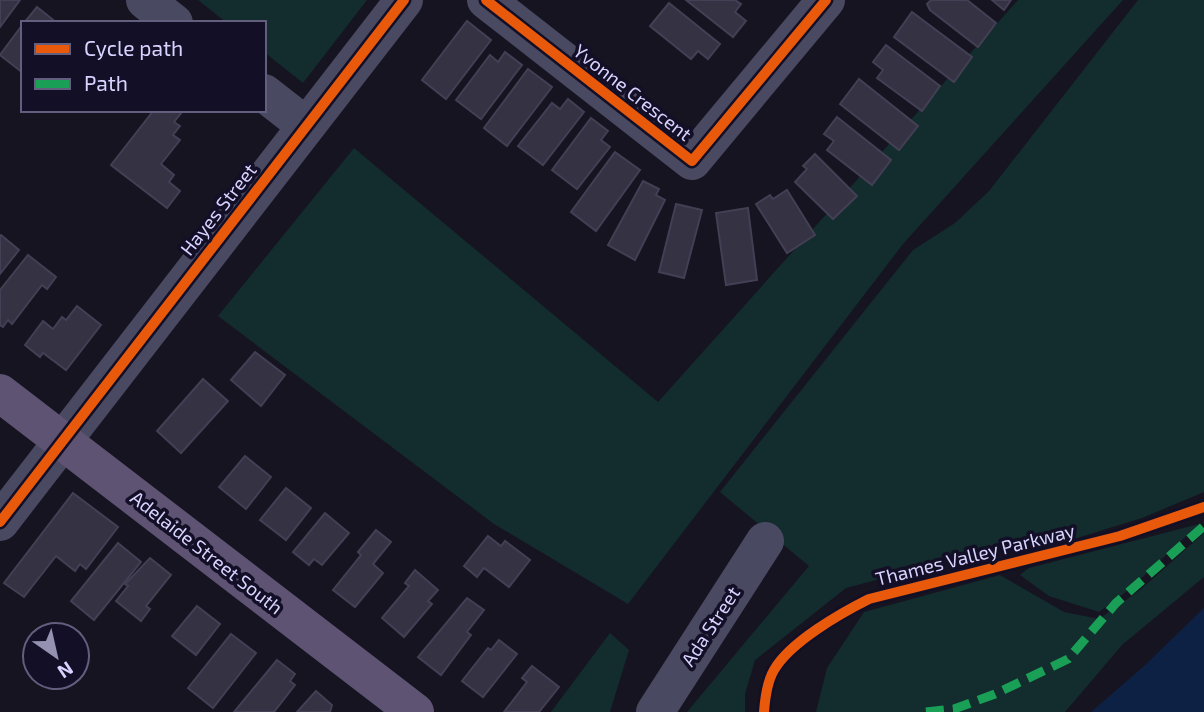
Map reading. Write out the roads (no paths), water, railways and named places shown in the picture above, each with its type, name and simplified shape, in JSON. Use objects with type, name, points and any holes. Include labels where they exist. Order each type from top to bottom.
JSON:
[{"type":"main road","name":"Adelaide Street South","points":[[0,393],[415,712]]},
{"type":"street","points":[[145,0],[171,21]]},
{"type":"street","name":"Hayes Street","points":[[0,522],[404,0]]},
{"type":"street","name":"Yvonne Crescent","points":[[486,0],[692,161],[826,0]]},
{"type":"street","points":[[266,95],[305,125]]},
{"type":"street","name":"Ada Street","points":[[655,712],[765,541]]},
{"type":"water","points":[[1204,608],[1204,712],[1091,712],[1143,667]]}]
